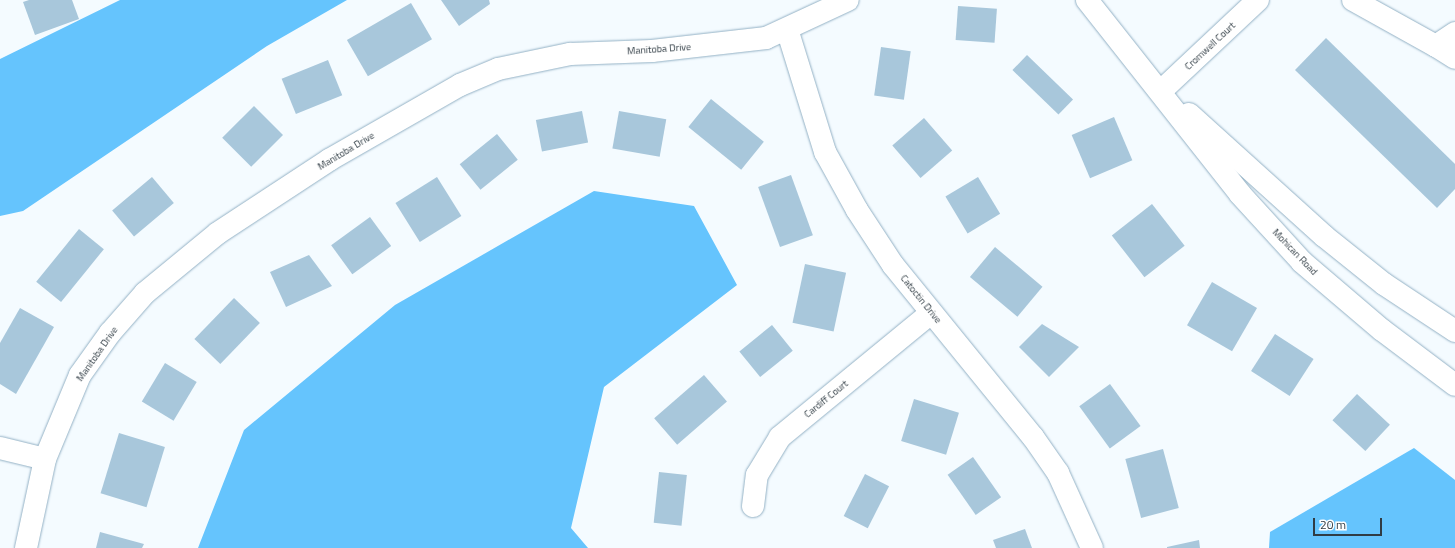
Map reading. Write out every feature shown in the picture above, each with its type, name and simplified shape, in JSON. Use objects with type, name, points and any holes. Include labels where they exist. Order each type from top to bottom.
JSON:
[{"type":"street","name":"Manitoba Drive","points":[[26,548],[45,459],[80,375],[110,333],[145,293],[218,233],[329,160],[460,85],[511,66],[570,54],[733,42],[766,38],[848,0]]},
{"type":"street","name":"Mohican Road","points":[[1087,0],[1161,91],[1240,194],[1302,262],[1382,330],[1455,385]]},
{"type":"street","name":"Cromwell Court","points":[[1161,91],[1258,0]]},
{"type":"street","points":[[1353,0],[1455,58]]},
{"type":"street","name":"Catoctin Drive","points":[[787,29],[825,152],[869,228],[931,313],[965,351],[1054,467],[1082,521],[1092,548]]},
{"type":"street","points":[[1436,46],[1455,32]]},
{"type":"street","name":"Mohican Road","points":[[1161,91],[1227,146],[1324,236],[1384,284],[1455,331]]},
{"type":"street","name":"Cardiff Court","points":[[753,506],[757,475],[780,437],[931,313]]},
{"type":"street","points":[[0,448],[45,459]]},
{"type":"shaded area","points":[[120,0],[347,0],[267,46],[23,211],[0,216],[0,59]]},
{"type":"shaded area","points":[[594,191],[694,206],[737,285],[604,387],[571,528],[588,548],[198,548],[244,430],[395,305]]},
{"type":"shaded area","points":[[1414,448],[1455,480],[1455,548],[1269,548],[1270,532]]},
{"type":"building","points":[[29,0],[72,0],[79,19],[35,35],[23,2]]},
{"type":"building","points":[[441,0],[489,0],[490,4],[459,26]]},
{"type":"building","points":[[411,3],[432,39],[368,76],[347,40]]},
{"type":"building","points":[[958,6],[997,9],[995,43],[956,40]]},
{"type":"building","points":[[1326,38],[1455,164],[1455,189],[1437,208],[1295,70]]},
{"type":"building","points":[[881,47],[911,51],[904,100],[874,96]]},
{"type":"building","points":[[1027,55],[1073,99],[1058,115],[1012,70]]},
{"type":"building","points":[[328,60],[342,95],[296,114],[282,79]]},
{"type":"building","points":[[711,99],[764,142],[741,170],[688,127]]},
{"type":"building","points":[[254,106],[283,135],[251,167],[222,138]]},
{"type":"building","points":[[582,111],[588,142],[542,151],[536,120]]},
{"type":"building","points":[[619,111],[666,119],[660,157],[612,148]]},
{"type":"building","points":[[1114,117],[1132,160],[1090,178],[1072,135]]},
{"type":"building","points":[[924,118],[952,150],[921,178],[892,146]]},
{"type":"building","points":[[497,134],[518,160],[480,190],[460,164]]},
{"type":"building","points":[[791,175],[813,235],[780,247],[758,187]]},
{"type":"building","points":[[152,177],[174,203],[134,236],[112,210]]},
{"type":"building","points":[[437,177],[461,216],[420,242],[395,203]]},
{"type":"building","points":[[978,177],[1000,214],[968,233],[945,197]]},
{"type":"building","points":[[1152,204],[1185,246],[1144,277],[1112,235]]},
{"type":"building","points":[[370,217],[391,246],[352,274],[331,245]]},
{"type":"building","points":[[79,229],[104,249],[61,302],[36,282]]},
{"type":"building","points":[[995,247],[1042,287],[1017,317],[970,277]]},
{"type":"building","points":[[309,255],[332,286],[286,307],[270,272]]},
{"type":"building","points":[[805,264],[846,273],[834,331],[793,323]]},
{"type":"building","points":[[1212,282],[1257,308],[1232,351],[1187,325]]},
{"type":"building","points":[[234,298],[260,323],[220,364],[194,339]]},
{"type":"building","points":[[20,308],[54,327],[16,394],[0,384],[0,343]]},
{"type":"building","points":[[1042,324],[1079,347],[1049,377],[1019,347]]},
{"type":"building","points":[[772,325],[793,351],[760,377],[739,351]]},
{"type":"building","points":[[1275,334],[1314,359],[1290,396],[1251,371]]},
{"type":"building","points":[[165,363],[197,382],[174,421],[142,402]]},
{"type":"building","points":[[704,375],[727,401],[677,445],[654,418]]},
{"type":"building","points":[[1110,384],[1141,426],[1110,448],[1079,406]]},
{"type":"building","points":[[1357,394],[1390,425],[1365,451],[1332,420]]},
{"type":"building","points":[[914,399],[959,413],[946,455],[901,441]]},
{"type":"building","points":[[119,433],[165,447],[146,507],[101,493]]},
{"type":"building","points":[[1163,449],[1179,508],[1141,518],[1125,459]]},
{"type":"building","points":[[973,457],[1001,497],[976,515],[948,475]]},
{"type":"building","points":[[659,472],[687,475],[682,526],[654,523]]},
{"type":"building","points":[[865,474],[889,486],[868,528],[844,516]]},
{"type":"building","points":[[1025,529],[1032,548],[996,548],[993,540]]},
{"type":"building","points":[[100,532],[144,544],[142,548],[96,548]]},
{"type":"building","points":[[1199,540],[1200,548],[1167,548],[1167,547]]}]
